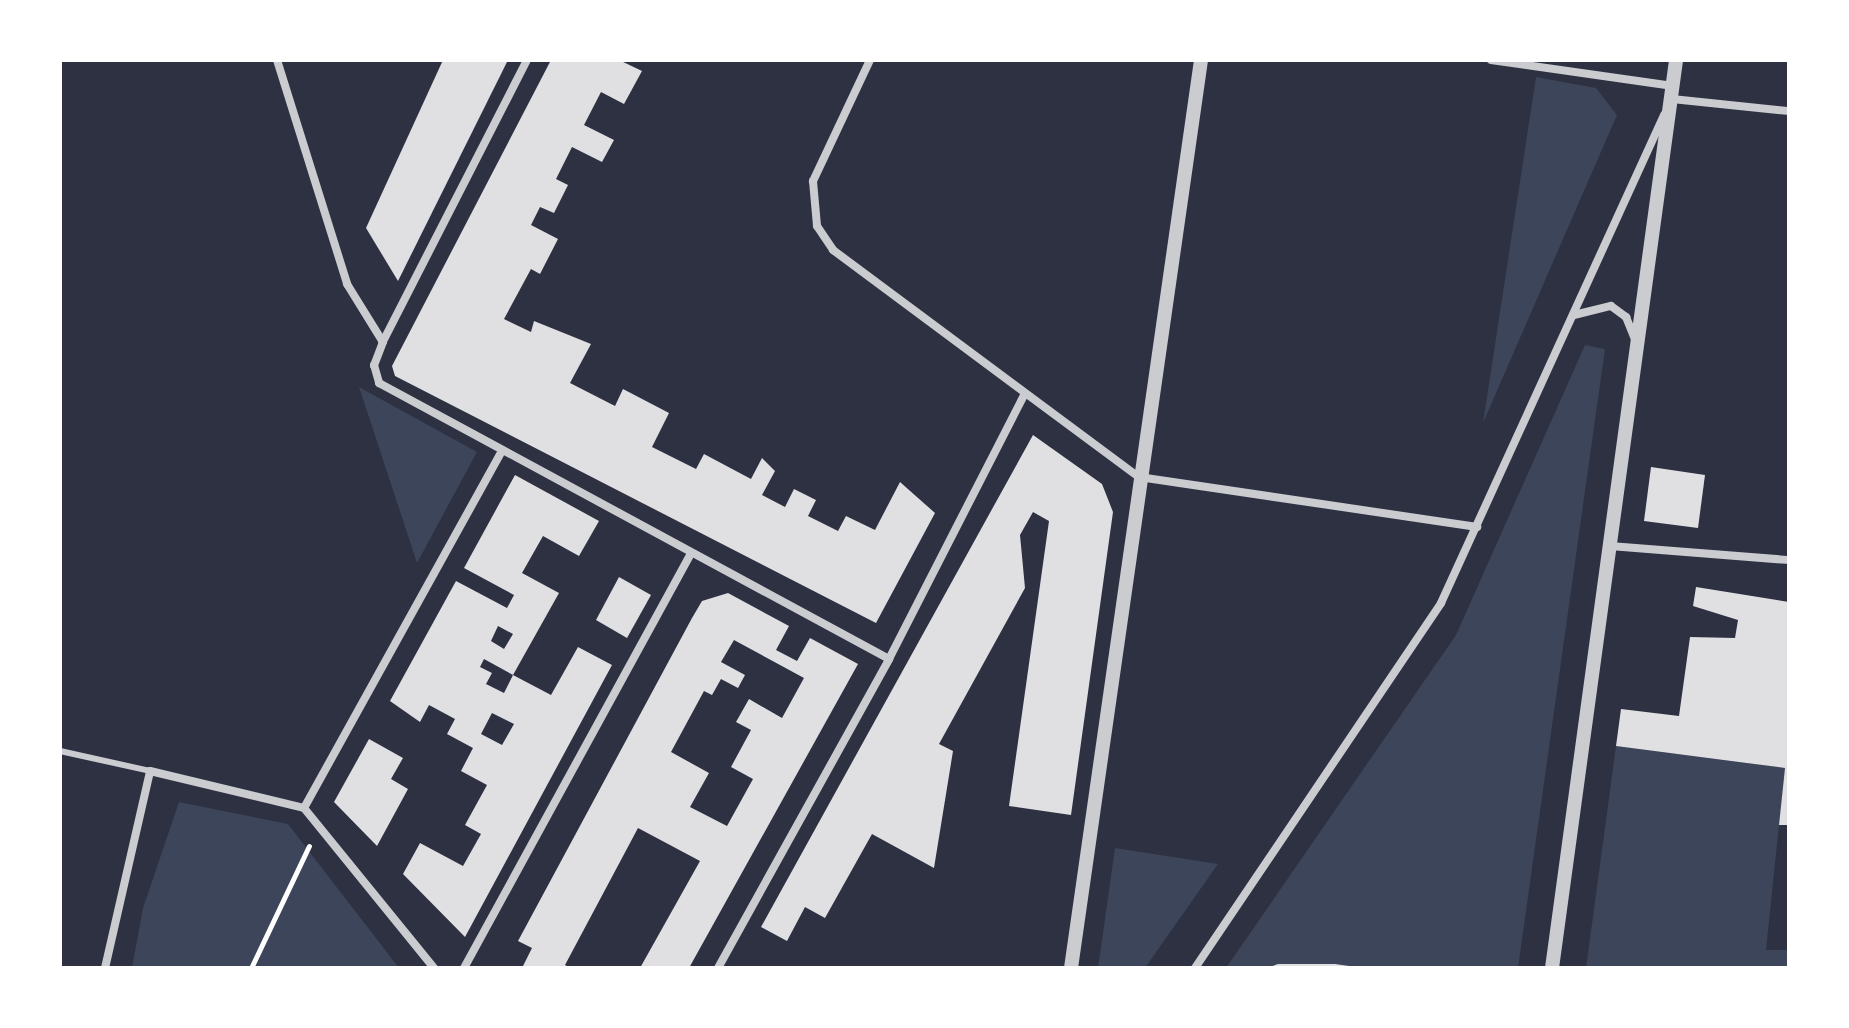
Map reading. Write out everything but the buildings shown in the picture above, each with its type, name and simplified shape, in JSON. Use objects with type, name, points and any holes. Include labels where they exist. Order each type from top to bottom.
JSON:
[{"type":"street","points":[[277,60],[347,284],[383,342]]},
{"type":"street","points":[[527,60],[383,342],[374,365],[384,388],[500,454],[889,659]]},
{"type":"street","points":[[870,60],[813,181],[823,240],[1024,395],[1139,477],[1477,527]]},
{"type":"street","points":[[1071,968],[1201,60]]},
{"type":"street","points":[[1491,60],[1789,111]]},
{"type":"street","points":[[1552,968],[1676,60]]},
{"type":"street","points":[[1195,968],[1420,640],[1477,527],[1672,92]]},
{"type":"street","points":[[1572,316],[1598,305],[1620,310],[1638,351]]},
{"type":"street","points":[[718,968],[889,659],[1024,395]]},
{"type":"street","points":[[304,808],[500,454]]},
{"type":"street","points":[[1610,546],[1789,560]]},
{"type":"street","points":[[464,968],[691,554]]},
{"type":"street","points":[[105,968],[150,771],[304,808],[434,968]]},
{"type":"lane","points":[[60,751],[150,771]]},
{"type":"path","points":[[251,968],[321,827]]},
{"type":"shaded area","points":[[1536,77],[1596,88],[1617,115],[1483,423]]},
{"type":"shaded area","points":[[1585,345],[1605,349],[1518,968],[1226,968],[1456,635]]},
{"type":"shaded area","points":[[359,387],[477,452],[417,563]]},
{"type":"shaded area","points":[[1616,746],[1785,768],[1766,950],[1789,950],[1789,968],[1586,968]]},
{"type":"shaded area","points":[[179,802],[288,824],[399,968],[132,968],[143,908]]},
{"type":"shaded area","points":[[1115,848],[1218,864],[1145,968],[1098,968]]}]
